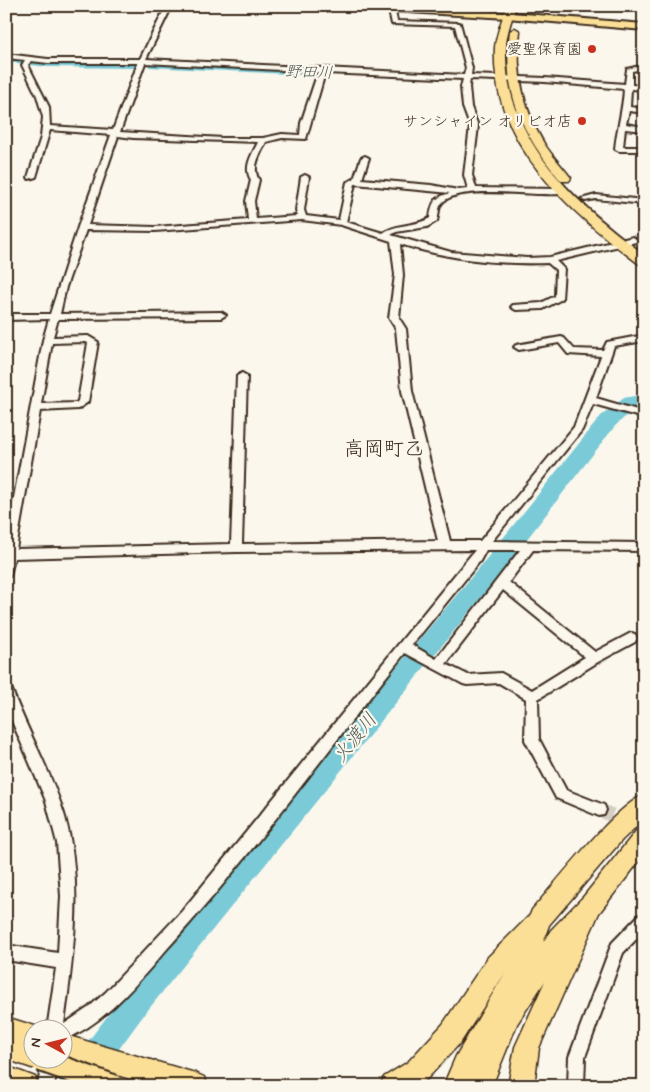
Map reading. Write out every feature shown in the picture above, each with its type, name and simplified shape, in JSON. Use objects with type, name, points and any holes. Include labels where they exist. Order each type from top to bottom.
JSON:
[{"type":"highway","points":[[515,11],[500,55],[504,98],[516,127],[535,158],[562,191],[620,244],[644,261]]},
{"type":"highway","points":[[515,11],[512,56],[513,79],[524,114],[537,139],[562,174],[585,199],[644,248]]},
{"type":"highway","points":[[393,1086],[418,1071],[452,1033],[496,965],[614,834],[644,805]]},
{"type":"highway","points":[[479,1086],[508,1016],[559,938],[592,904],[644,838]]},
{"type":"highway","points":[[521,1086],[527,1047],[592,904]]},
{"type":"highway","points":[[456,1086],[465,1065],[523,964],[540,918]]},
{"type":"highway","points":[[72,1049],[195,1086]]},
{"type":"highway","points":[[69,1070],[113,1086]]},
{"type":"highway","points":[[6,1078],[26,1086]]},
{"type":"main road","points":[[358,6],[515,11],[644,27]]},
{"type":"street","points":[[6,573],[48,340],[54,317],[82,227],[142,61],[168,6]]},
{"type":"street","points":[[392,7],[394,23],[458,24],[469,68],[465,87],[467,107],[474,126],[468,175],[472,190]]},
{"type":"street","points":[[6,56],[27,61],[142,61],[322,71],[468,76],[644,88]]},
{"type":"street","points":[[27,61],[28,77],[42,99],[47,115],[46,136],[39,151],[32,177]]},
{"type":"street","points":[[644,67],[629,70],[626,108],[619,148],[644,149]]},
{"type":"street","points":[[47,128],[117,133],[133,136],[263,140],[275,137],[302,137],[307,115],[322,71]]},
{"type":"street","points":[[626,108],[644,110]]},
{"type":"street","points":[[622,126],[644,129]]},
{"type":"street","points":[[252,221],[250,201],[255,180],[251,173],[251,167],[263,140]]},
{"type":"street","points":[[358,181],[365,158]]},
{"type":"street","points":[[302,218],[300,210],[305,176]]},
{"type":"street","points":[[342,223],[351,182],[358,181],[434,188],[456,192]]},
{"type":"street","points":[[445,546],[407,392],[401,329],[394,318],[399,275],[398,253],[390,238],[393,230],[424,225],[434,219],[436,204],[449,193],[472,190],[545,193],[562,191]]},
{"type":"street","points":[[585,199],[596,197],[644,202]]},
{"type":"street","points":[[82,227],[155,228],[302,218],[342,223],[451,255],[526,261],[550,260],[633,240]]},
{"type":"street","points":[[516,307],[543,306],[559,297],[560,269],[550,260]]},
{"type":"street","points":[[6,317],[221,315]]},
{"type":"street","points":[[72,1029],[79,1026],[107,1003],[163,943],[406,648],[578,428],[610,344],[644,338]]},
{"type":"street","points":[[36,408],[78,406],[83,402],[93,342],[88,339],[48,340]]},
{"type":"street","points":[[519,347],[561,340],[571,352],[606,353]]},
{"type":"street","points":[[236,548],[242,376]]},
{"type":"street","points":[[590,400],[643,415]]},
{"type":"street","points":[[434,664],[502,583],[524,547]]},
{"type":"street","points":[[8,554],[236,548],[644,547]]},
{"type":"street","points":[[502,583],[594,658]]},
{"type":"street","points":[[532,696],[631,638]]},
{"type":"street","points":[[406,648],[467,680],[501,678],[532,696]]},
{"type":"street","points":[[6,690],[59,818],[68,882],[68,919],[65,962],[56,1020]]},
{"type":"street","points":[[532,696],[532,740],[561,794],[600,810]]},
{"type":"street","points":[[576,1086],[577,1057],[617,948],[644,920]]},
{"type":"street","points":[[6,952],[65,962]]},
{"type":"street","points":[[46,1086],[48,1070]]},
{"type":"waterway","name":"野田川","points":[[6,58],[48,63],[136,64]]},
{"type":"waterway","name":"野田川","points":[[154,64],[306,71]]},
{"type":"waterway","name":"火渡川","points":[[73,1086],[133,1006],[487,574],[608,421],[631,402],[644,400]]},
{"type":"tunnel","points":[[599,810],[644,828]]},
{"type":"place","name":"愛聖保育園","points":[[592,49]]},
{"type":"place","name":"サンシャイン オリビオ店","points":[[582,121]]},
{"type":"district","name":"高岡町乙","points":[[384,448]]}]
